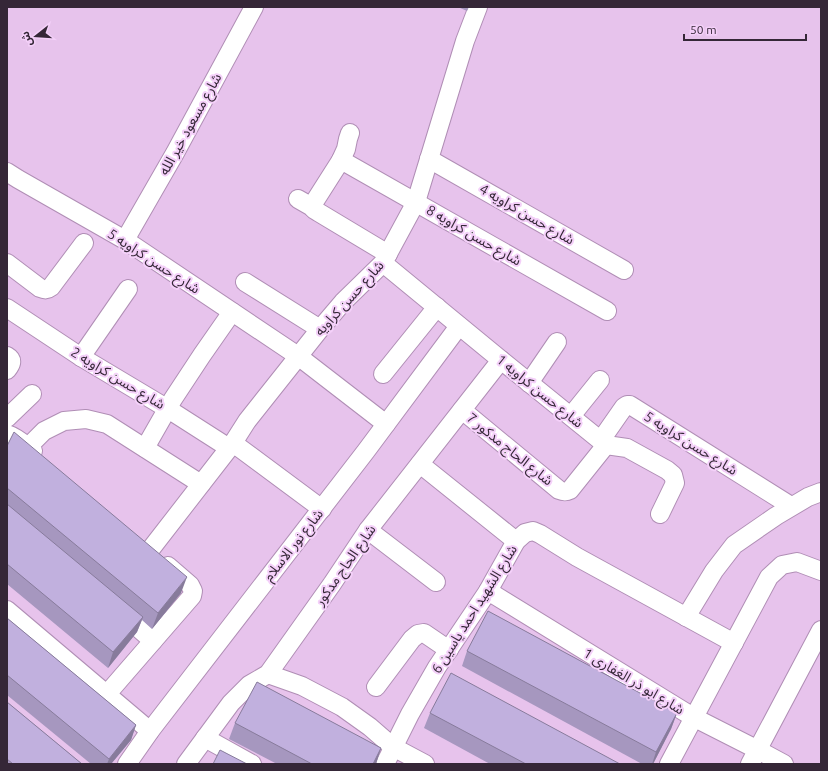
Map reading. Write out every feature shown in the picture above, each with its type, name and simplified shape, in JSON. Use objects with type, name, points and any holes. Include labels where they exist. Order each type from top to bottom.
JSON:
[{"type":"street","name":"شارع مسعود خير الله","points":[[125,240],[175,153],[254,7]]},
{"type":"street","name":"شارع حسن كراويه","points":[[153,641],[192,596],[193,591],[190,585],[144,546],[201,484],[231,445],[247,421],[320,329],[343,302],[362,284],[385,258],[416,202],[465,42],[478,7]]},
{"type":"street","points":[[341,160],[346,149],[350,133]]},
{"type":"street","name":"شارع حسن كراويه 4","points":[[429,159],[624,270]]},
{"type":"street","name":"شارع حسن كراويه 8","points":[[341,160],[607,310]]},
{"type":"street","name":"شارع حسن كراويه 1","points":[[341,160],[313,204],[305,203],[385,258],[459,326],[604,442]]},
{"type":"street","name":"شارع حسن كراويه 5","points":[[7,172],[125,240],[298,356]]},
{"type":"street","points":[[7,263],[40,288],[48,290],[84,243]]},
{"type":"street","points":[[245,282],[320,329]]},
{"type":"street","points":[[81,357],[128,289]]},
{"type":"street","points":[[383,374],[437,307]]},
{"type":"street","name":"شارع حسن كراويه 2","points":[[7,308],[81,357],[231,445],[322,509]]},
{"type":"street","points":[[145,448],[168,408],[232,312]]},
{"type":"street","name":"شارع نور الاسلام","points":[[127,764],[150,731],[322,509],[459,326]]},
{"type":"street","points":[[529,383],[557,342]]},
{"type":"street","points":[[7,356],[10,357],[12,361],[7,370]]},
{"type":"street","points":[[298,356],[386,424]]},
{"type":"street","name":"شارع الحاج مدكور","points":[[186,764],[231,702],[249,685],[268,674],[328,590],[368,530],[501,360]]},
{"type":"street","points":[[571,416],[600,380]]},
{"type":"street","points":[[7,418],[32,394]]},
{"type":"street","name":"شارع حسن كراويه 5","points":[[604,442],[624,407],[630,405],[791,506]]},
{"type":"street","name":"شارع الحاج مدكور 7","points":[[462,410],[563,492],[570,490],[604,442]]},
{"type":"street","points":[[28,447],[44,431],[64,422],[86,419],[107,424],[201,484]]},
{"type":"street","points":[[7,434],[14,436],[46,462]]},
{"type":"street","points":[[604,442],[627,448],[667,470],[673,475],[675,483],[660,514]]},
{"type":"street","points":[[420,464],[516,541]]},
{"type":"street","points":[[686,616],[714,571],[734,545],[791,506],[821,492]]},
{"type":"street","points":[[368,530],[436,582]]},
{"type":"street","name":"شارع الشهيد احمد ياسين 6","points":[[385,764],[410,714],[444,671],[449,650],[488,592],[516,541],[525,533],[533,531],[540,534],[577,557],[734,643]]},
{"type":"street","points":[[669,764],[769,577],[782,565],[797,562],[821,571]]},
{"type":"street","name":"شارع ابو ذر الغفارى 1","points":[[488,592],[694,717],[754,757],[784,764]]},
{"type":"street","points":[[106,600],[153,641],[107,694]]},
{"type":"street","points":[[7,610],[150,731]]},
{"type":"street","points":[[754,757],[821,630]]},
{"type":"street","points":[[376,686],[412,639],[418,634],[424,633],[449,650]]},
{"type":"street","points":[[268,674],[302,686],[342,707],[370,726],[393,747],[425,764]]},
{"type":"street","points":[[205,738],[252,764]]},
{"type":"building","points":[[14,432],[187,577],[158,613],[7,488],[7,446]]},
{"type":"building","points":[[7,504],[143,617],[113,652],[7,564]]},
{"type":"building","points":[[488,611],[677,713],[656,752],[467,651]]},
{"type":"building","points":[[7,618],[136,725],[109,759],[7,675]]},
{"type":"building","points":[[451,673],[620,764],[526,764],[430,713]]},
{"type":"building","points":[[257,682],[381,748],[373,764],[312,764],[235,723]]},
{"type":"building","points":[[7,702],[82,764],[13,764],[7,759]]},
{"type":"building","points":[[220,750],[247,764],[213,764]]}]
